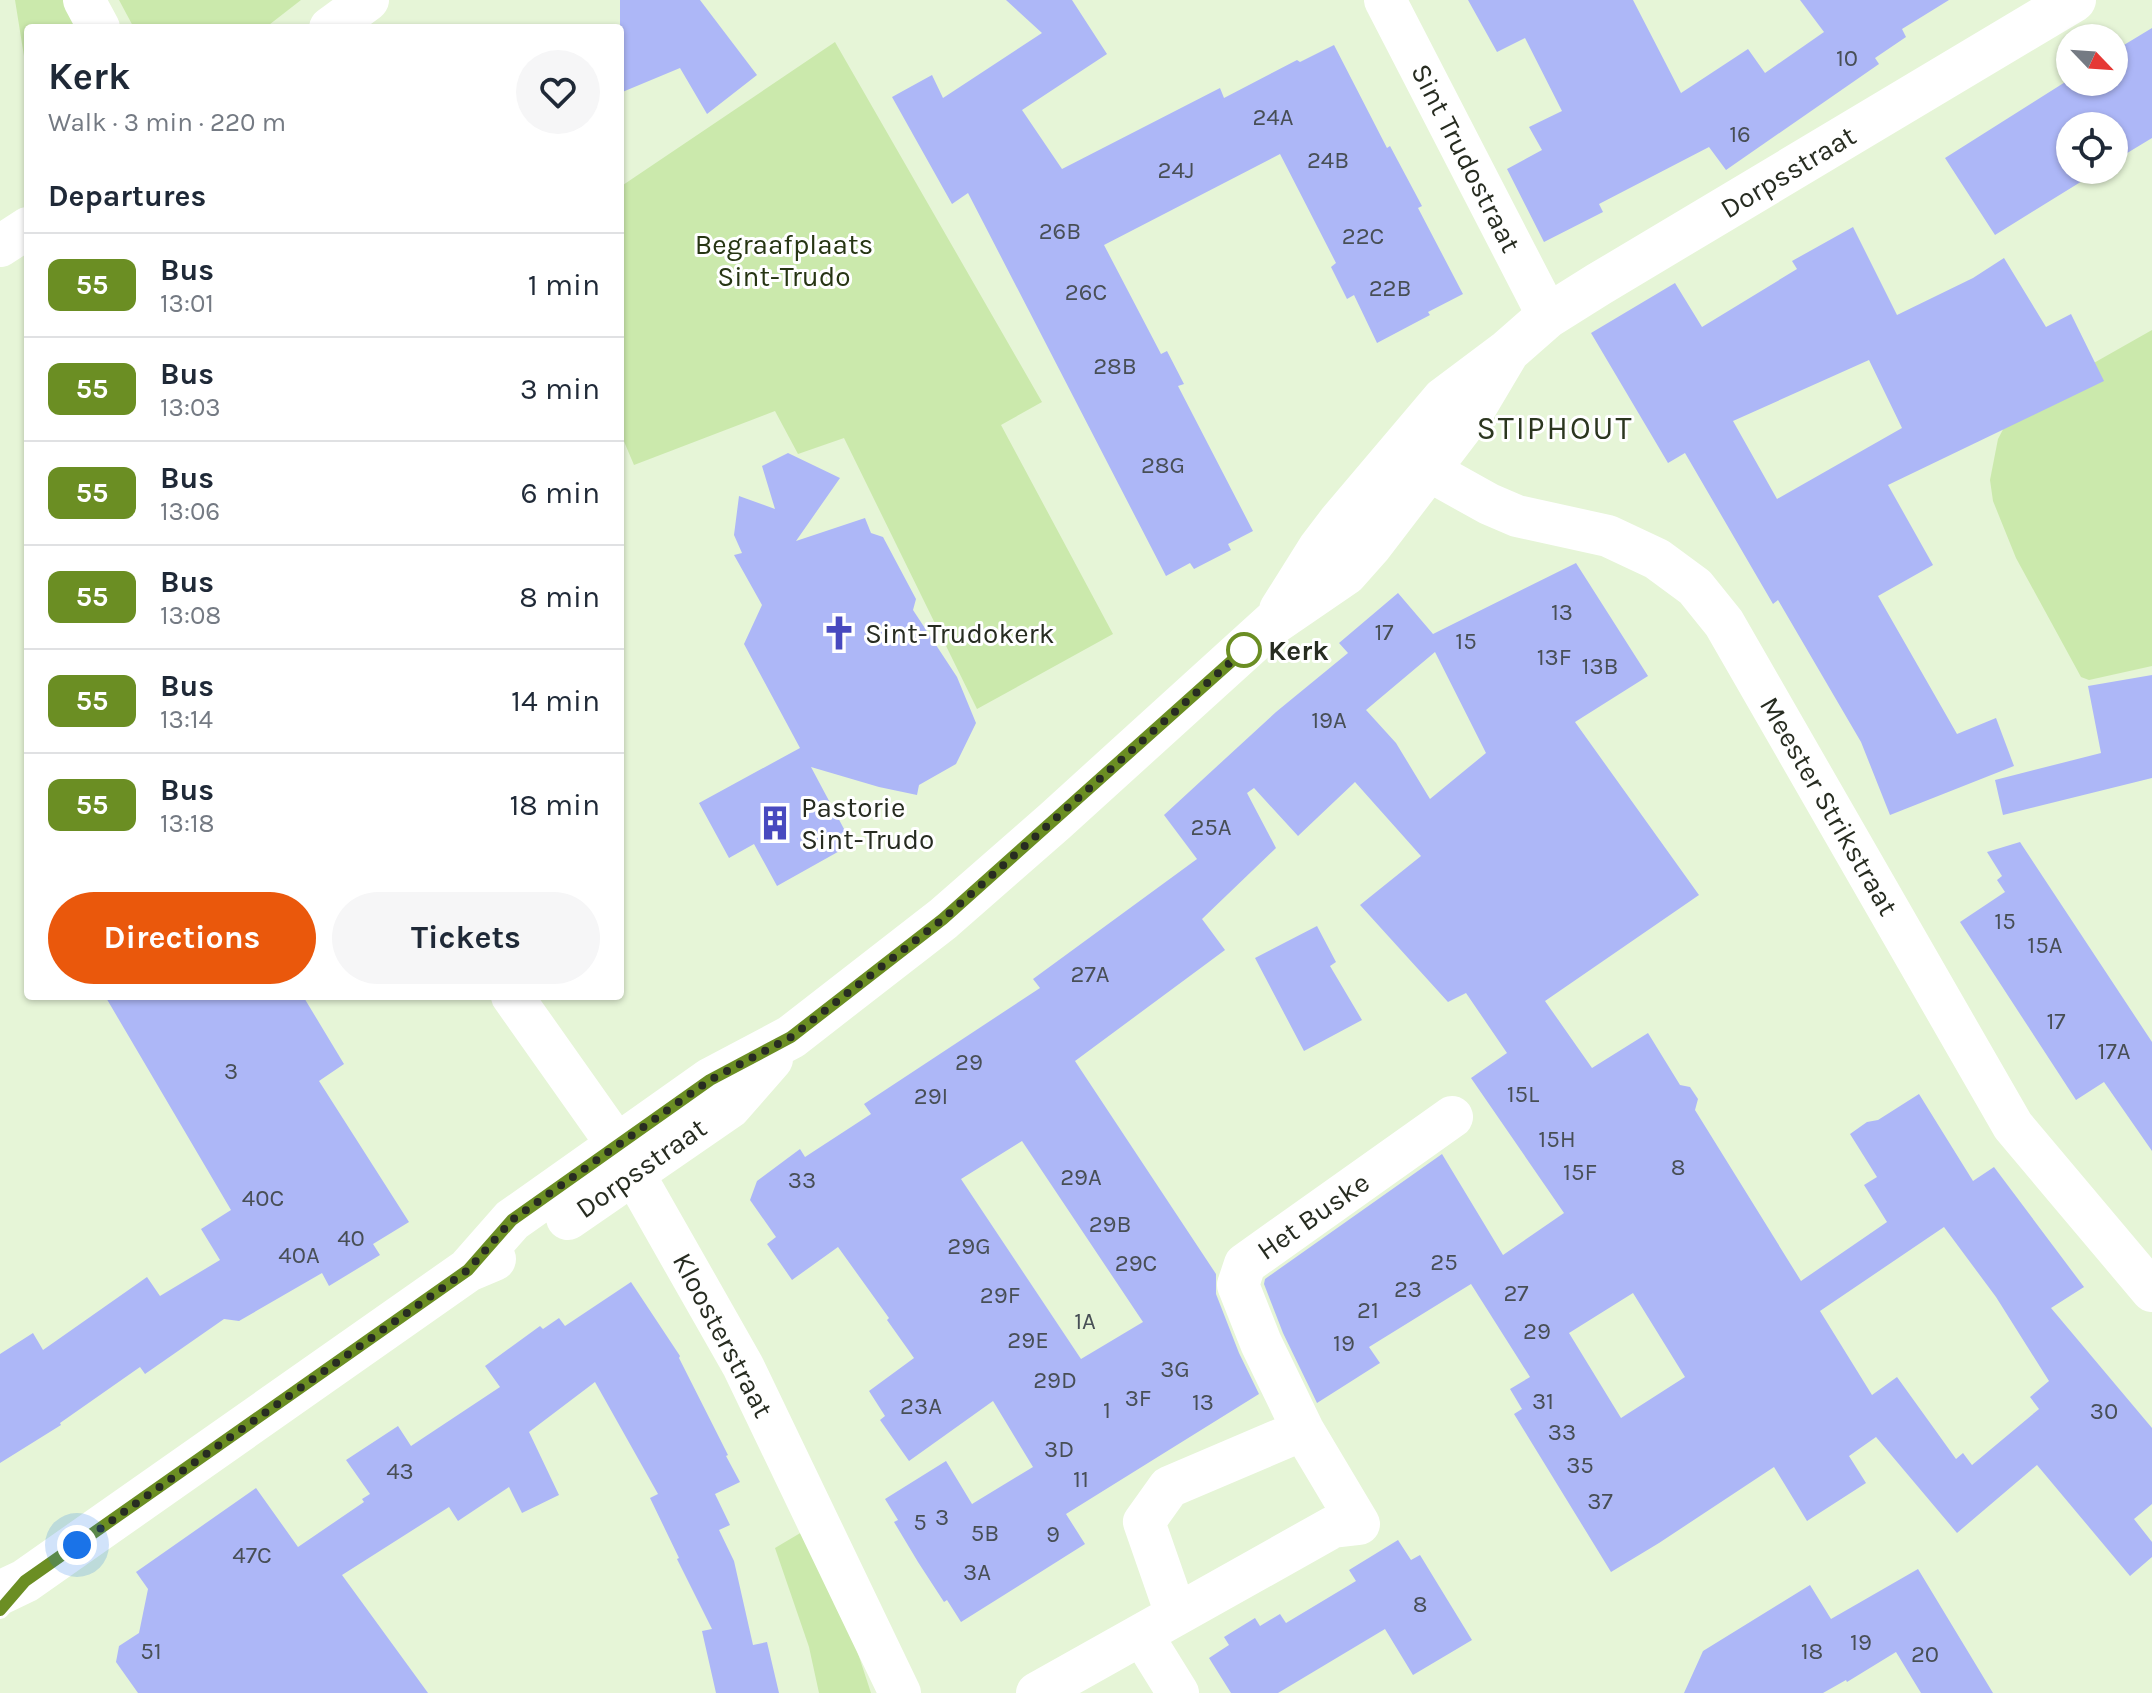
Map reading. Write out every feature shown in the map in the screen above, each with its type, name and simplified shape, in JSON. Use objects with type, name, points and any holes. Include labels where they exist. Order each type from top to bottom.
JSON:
[{"type":"street","points":[[84,0],[97,24]]},
{"type":"street","points":[[335,24],[368,0]]},
{"type":"street","name":"Sint Trudostraat","points":[[1385,0],[1548,316]]},
{"type":"street","name":"Dorpsstraat","points":[[8,1595],[468,1270],[512,1220],[729,1107],[791,1037],[943,919],[1273,623],[1346,573],[1414,460],[1470,415],[1508,351],[1548,316],[2074,0]]},
{"type":"street","points":[[0,246],[24,231]]},
{"type":"street","name":"Meester Strikstraat","points":[[1414,460],[1489,504],[1517,516],[1608,536],[1657,559],[1695,587],[1724,623],[2013,1126],[2152,1291]]},
{"type":"street","name":"Kloosterstraat","points":[[515,1000],[625,1159],[743,1366],[900,1693]]},
{"type":"street","name":"Het Buske","points":[[1037,1693],[1333,1527],[1359,1524],[1303,1430],[1261,1343],[1238,1285],[1245,1264],[1452,1117]]},
{"type":"street","points":[[1178,1693],[1159,1624],[1144,1522],[1169,1487],[1303,1430]]},
{"type":"green space","points":[[15,0],[69,0],[81,24],[24,24],[24,56]]},
{"type":"green space","points":[[119,0],[301,0],[270,24],[132,24]]},
{"type":"green space","name":"Begraafplaats Sint-Trudo","points":[[835,42],[1042,402],[1001,425],[1113,634],[977,709],[844,438],[798,454],[775,411],[634,465],[624,441],[624,184]]},
{"type":"green space","points":[[2152,330],[2152,666],[2089,680],[2081,677],[2016,558],[1993,501],[1990,480],[1998,439],[2009,418],[2062,381]]},
{"type":"green space","points":[[802,1532],[849,1626],[871,1693],[819,1693],[809,1647],[775,1548]]},
{"type":"building","points":[[620,0],[700,0],[757,75],[707,114],[680,68],[624,91],[624,24],[620,24]]},
{"type":"building","points":[[1006,0],[1072,0],[1107,54],[1022,110],[1062,169],[1220,88],[1224,98],[1297,60],[1300,62],[1334,45],[1387,148],[1390,146],[1422,206],[1418,208],[1463,294],[1377,343],[1354,295],[1347,299],[1331,267],[1336,263],[1280,154],[1104,245],[1161,354],[1167,351],[1184,384],[1178,386],[1253,531],[1228,544],[1231,550],[1194,569],[1190,563],[1166,576],[968,193],[952,204],[892,97],[932,75],[943,98],[1042,33]]},
{"type":"building","points":[[1468,0],[1633,0],[1681,93],[1748,49],[1765,73],[1824,32],[1800,0],[1949,0],[1902,29],[1906,37],[1875,58],[1879,64],[1726,170],[1709,147],[1599,204],[1603,212],[1544,242],[1507,169],[1542,150],[1529,127],[1562,111],[1525,38],[1497,52]]},
{"type":"building","points":[[2152,28],[2152,138],[2128,153],[2128,112],[2056,112],[2056,184],[2077,184],[1995,235],[1945,158],[2056,88],[2056,96],[2128,96],[2128,43]]},
{"type":"building","points":[[1853,227],[1897,315],[1973,278],[2004,258],[2046,327],[2071,314],[2104,381],[1888,485],[1933,565],[1878,596],[1957,734],[1996,718],[2014,766],[1890,815],[1861,742],[1778,600],[1773,604],[1685,453],[1668,463],[1591,333],[1675,283],[1702,327],[1797,269],[1792,261]],"holes":[[[1869,360],[1902,428],[1777,499],[1733,421]]]},
{"type":"building","name":"Sint-Trudokerk","points":[[788,453],[840,478],[796,541],[865,518],[871,533],[883,537],[916,599],[913,610],[957,677],[976,723],[956,764],[919,785],[917,795],[811,767],[852,844],[777,886],[754,844],[729,858],[699,803],[800,748],[744,644],[762,605],[734,555],[742,553],[734,535],[739,496],[775,509],[762,466]]},
{"type":"building","points":[[1576,563],[1648,676],[1575,722],[1699,895],[1545,1001],[1592,1068],[1648,1033],[1680,1085],[1690,1087],[1698,1099],[1695,1110],[1801,1281],[1887,1222],[1864,1185],[1877,1177],[1850,1134],[1867,1122],[1878,1120],[1919,1094],[1973,1181],[1994,1167],[2084,1287],[2051,1308],[2152,1428],[2152,1504],[2134,1519],[2152,1542],[2152,1557],[2130,1576],[2037,1465],[1957,1533],[1876,1437],[1849,1456],[1866,1483],[1807,1521],[1774,1467],[1611,1572],[1514,1414],[1522,1409],[1510,1389],[1530,1377],[1471,1284],[1369,1347],[1380,1363],[1317,1403],[1283,1333],[1264,1284],[1265,1279],[1442,1154],[1503,1255],[1564,1213],[1471,1078],[1507,1053],[1466,993],[1448,1002],[1360,905],[1421,856],[1355,782],[1298,836],[1254,788],[1247,793],[1276,848],[1202,919],[1225,950],[1075,1061],[1216,1274],[1216,1294],[1259,1394],[1066,1514],[1085,1544],[961,1622],[947,1600],[944,1602],[894,1522],[898,1520],[885,1499],[946,1461],[972,1504],[1033,1467],[993,1401],[909,1461],[880,1420],[885,1416],[869,1391],[914,1358],[838,1247],[792,1280],[767,1244],[776,1237],[750,1200],[757,1181],[800,1149],[805,1157],[871,1114],[864,1104],[1040,988],[1033,979],[1197,859],[1164,815],[1276,712],[1348,653],[1339,643],[1398,593],[1433,634]],"holes":[[[1435,652],[1486,753],[1430,799],[1396,743],[1366,710]],[[1022,1141],[1143,1322],[1081,1359],[961,1179]],[[1944,1227],[1996,1297],[2049,1381],[2030,1397],[2039,1409],[1972,1465],[1963,1453],[1956,1459],[1897,1377],[1872,1395],[1820,1311]],[[1633,1293],[1685,1377],[1621,1418],[1569,1333]]]},
{"type":"building","points":[[2152,675],[2152,778],[2003,815],[1995,780],[2101,753],[2088,686]]},
{"type":"building","points":[[2020,842],[2152,1042],[2152,1151],[2104,1082],[2076,1100],[1960,922],[2005,892],[1997,880],[2002,876],[1987,852]]},
{"type":"building","points":[[1317,926],[1336,962],[1330,966],[1362,1020],[1304,1051],[1255,958]]},
{"type":"building","points":[[107,1000],[305,1000],[344,1064],[319,1081],[409,1222],[373,1244],[380,1255],[329,1286],[322,1273],[239,1321],[224,1319],[145,1374],[140,1367],[61,1425],[0,1463],[0,1354],[33,1333],[43,1350],[147,1277],[160,1296],[220,1260],[201,1229],[231,1210]]},
{"type":"building","points":[[631,1282],[680,1356],[740,1482],[715,1494],[730,1525],[719,1530],[734,1561],[753,1645],[767,1642],[779,1693],[716,1693],[702,1631],[712,1629],[650,1498],[658,1494],[595,1382],[529,1432],[559,1495],[522,1513],[509,1487],[458,1521],[449,1507],[342,1575],[428,1693],[138,1693],[116,1662],[119,1646],[139,1633],[148,1589],[136,1572],[256,1488],[298,1547],[364,1502],[362,1499],[370,1494],[346,1460],[398,1426],[411,1446],[500,1387],[485,1366],[540,1326],[543,1329],[559,1318],[565,1326]]},
{"type":"building","points":[[1398,1540],[1411,1560],[1420,1555],[1472,1640],[1413,1675],[1385,1629],[1278,1693],[1231,1693],[1209,1658],[1229,1645],[1224,1637],[1255,1618],[1260,1626],[1280,1614],[1286,1623],[1356,1581],[1349,1570]]},
{"type":"building","points":[[1918,1569],[1993,1693],[1921,1693],[1896,1652],[1823,1693],[1684,1693],[1703,1651],[1810,1585],[1831,1619]]},
{"type":"bus line","name":"55","points":[[0,1610],[25,1581],[468,1270],[512,1220],[710,1080],[791,1037],[943,919],[1244,650]]},
{"type":"place","name":"Sint-Trudokerk","points":[[839,633]]},
{"type":"place","name":"Kerk","points":[[1244,650]]},
{"type":"place","name":"Pastorie Sint-Trudo","points":[[775,823]]},
{"type":"district","name":"STIPHOUT","points":[[1555,428]]},
{"type":"route","points":[[77,1545],[468,1270],[512,1220],[710,1080],[791,1037],[943,919],[1244,650]]}]
